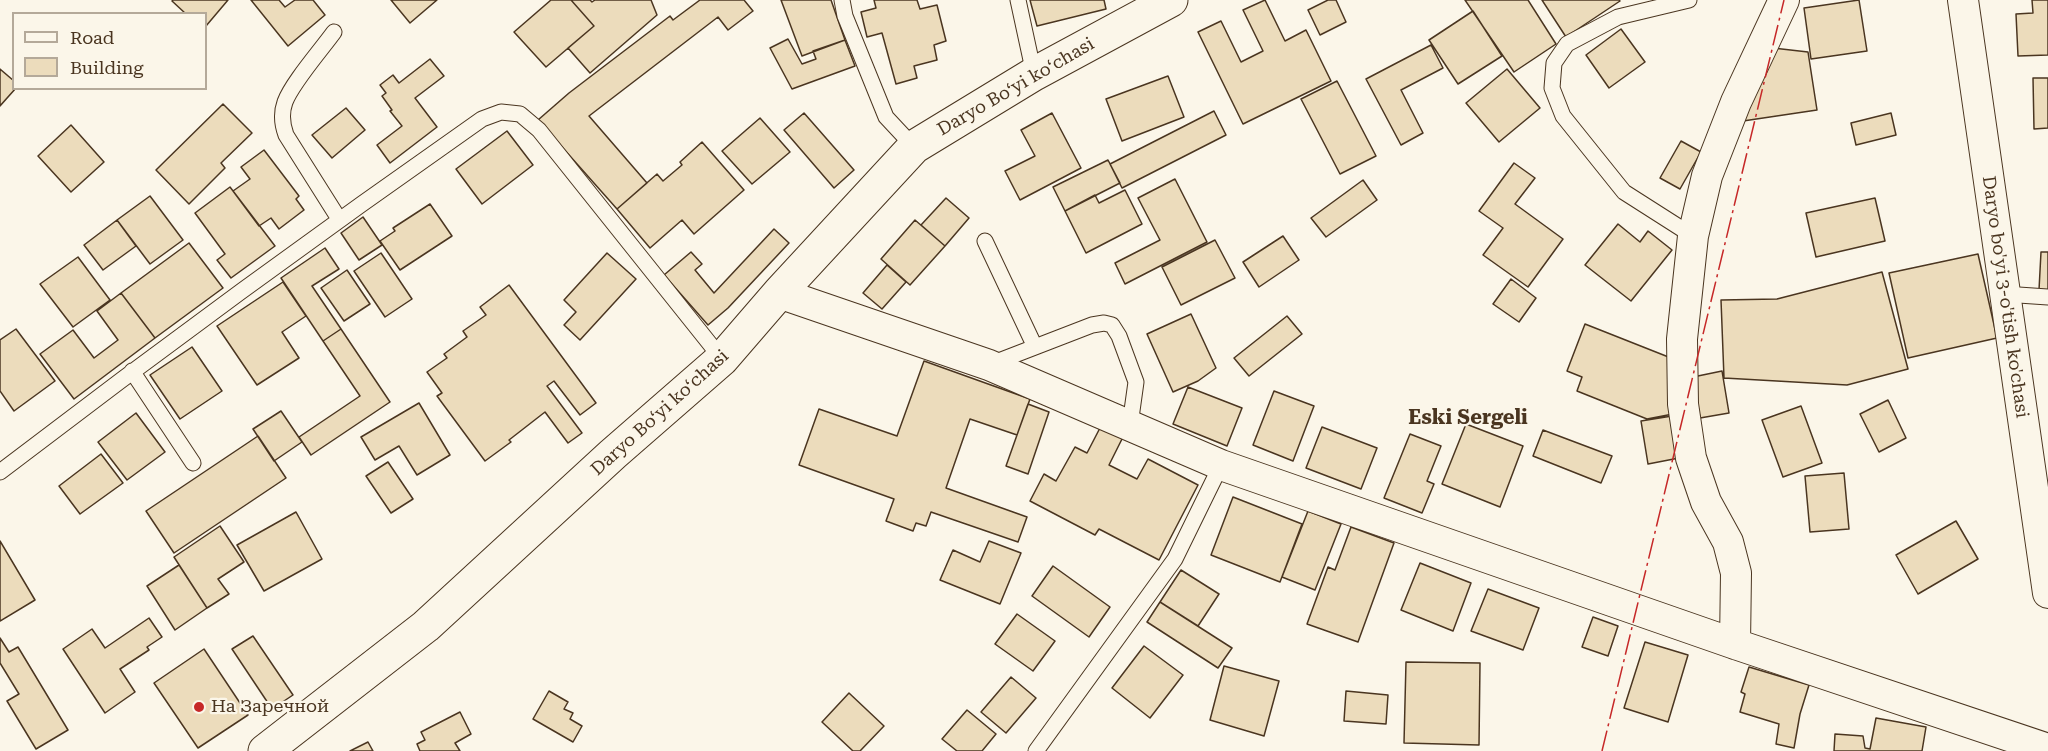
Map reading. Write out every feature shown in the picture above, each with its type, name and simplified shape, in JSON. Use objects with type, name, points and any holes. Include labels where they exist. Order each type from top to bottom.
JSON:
[{"type":"street","name":"Daryo Boʻyi koʻchasi","points":[[265,751],[426,626],[613,454],[722,359],[779,293],[914,147],[1034,74],[1171,0]]},
{"type":"street","points":[[1735,644],[1736,573],[1728,542],[1706,502],[1691,458],[1683,404],[1682,339],[1693,236],[1707,176],[1736,102],[1784,0]]},
{"type":"street","name":"Daryo bo'yi 3-o'tish ko'chasi","points":[[1962,0],[2048,593]]},
{"type":"street","points":[[779,293],[989,365],[1221,465],[1735,644],[2048,748]]},
{"type":"lane","points":[[842,0],[845,16],[886,117],[914,147]]},
{"type":"lane","points":[[1018,0],[1034,74]]},
{"type":"lane","points":[[1689,0],[1618,17],[1567,44],[1554,63],[1552,88],[1563,116],[1624,192],[1693,236]]},
{"type":"lane","points":[[334,32],[290,92],[283,110],[283,124],[286,135],[339,219]]},
{"type":"lane","points":[[0,472],[132,371],[339,219],[482,119],[501,112],[520,114],[539,130],[722,359]]},
{"type":"lane","points":[[985,241],[1035,347]]},
{"type":"lane","points":[[2004,294],[2048,297]]},
{"type":"lane","points":[[989,365],[1092,325],[1104,323],[1112,325],[1119,336],[1136,382],[1130,425]]},
{"type":"lane","points":[[132,371],[193,463]]},
{"type":"lane","points":[[1036,751],[1175,559],[1221,465]]},
{"type":"building","points":[[228,0],[207,25],[207,12],[184,12],[172,1]]},
{"type":"building","points":[[251,0],[279,0],[285,7],[295,0],[313,0],[325,15],[288,46]]},
{"type":"building","points":[[391,0],[437,0],[410,23]]},
{"type":"building","points":[[551,0],[571,0],[594,26],[546,67],[514,32]]},
{"type":"building","points":[[571,0],[590,0],[592,2],[595,0],[651,0],[657,15],[590,73],[568,48],[594,26]]},
{"type":"building","points":[[700,0],[744,0],[753,11],[728,30],[718,17],[589,116],[647,183],[617,209],[538,120],[569,93],[670,16],[673,20]]},
{"type":"building","points":[[781,0],[831,0],[845,40],[802,56]]},
{"type":"building","points":[[874,0],[917,0],[920,9],[937,5],[946,41],[934,45],[937,60],[914,66],[917,78],[896,84],[882,33],[867,37],[861,12],[876,8]]},
{"type":"building","points":[[1030,0],[1104,0],[1106,9],[1037,26]]},
{"type":"building","points":[[1265,0],[1285,41],[1306,30],[1331,81],[1243,124],[1198,32],[1221,21],[1241,62],[1263,51],[1243,10]]},
{"type":"building","points":[[1328,0],[1336,0],[1346,22],[1320,35],[1308,10]]},
{"type":"building","points":[[1465,0],[1528,0],[1556,44],[1514,72]]},
{"type":"building","points":[[1542,0],[1619,0],[1620,1],[1566,37]]},
{"type":"building","points":[[1859,0],[1867,51],[1811,59],[1804,8]]},
{"type":"building","points":[[2032,0],[2048,0],[2048,55],[2018,56],[2016,14],[2033,13]]},
{"type":"building","points":[[1473,11],[1502,56],[1458,84],[1429,40]]},
{"type":"building","points":[[1621,29],[1645,62],[1609,88],[1586,55]]},
{"type":"building","points":[[788,39],[802,64],[816,59],[813,51],[845,40],[855,66],[792,89],[770,48]]},
{"type":"building","points":[[1431,45],[1443,68],[1401,90],[1423,133],[1401,145],[1366,79]]},
{"type":"building","points":[[1773,48],[1808,52],[1817,110],[1743,121]]},
{"type":"building","points":[[430,59],[444,76],[415,98],[437,127],[390,163],[377,145],[402,126],[390,111],[392,110],[382,96],[386,93],[380,85],[393,75],[399,83]]},
{"type":"building","points":[[0,69],[12,79],[12,90],[14,90],[0,106]]},
{"type":"building","points":[[1507,69],[1540,108],[1499,142],[1466,103]]},
{"type":"building","points":[[1168,76],[1184,117],[1122,141],[1106,99]]},
{"type":"building","points":[[2033,78],[2048,78],[2048,128],[2034,129]]},
{"type":"building","points":[[1337,81],[1376,156],[1340,174],[1301,99]]},
{"type":"building","points":[[223,104],[252,133],[221,163],[225,168],[189,204],[156,170]]},
{"type":"building","points":[[346,108],[365,130],[332,158],[312,135]]},
{"type":"building","points":[[1214,111],[1226,135],[1122,188],[1110,164]]},
{"type":"building","points":[[804,113],[854,170],[834,188],[784,130]]},
{"type":"building","points":[[1052,113],[1081,168],[1020,200],[1005,171],[1035,156],[1021,130]]},
{"type":"building","points":[[1891,113],[1896,135],[1856,145],[1851,123]]},
{"type":"building","points":[[760,118],[790,152],[752,184],[722,151]]},
{"type":"building","points":[[71,125],[104,162],[71,192],[38,156]]},
{"type":"building","points":[[507,131],[533,165],[482,204],[456,169]]},
{"type":"building","points":[[1681,141],[1701,152],[1680,189],[1660,178]]},
{"type":"building","points":[[702,142],[744,190],[694,234],[682,220],[650,248],[617,209],[657,174],[663,181],[682,165],[680,162]]},
{"type":"building","points":[[264,150],[299,196],[296,199],[304,210],[279,229],[271,218],[259,226],[233,191],[250,179],[241,167]]},
{"type":"building","points":[[1108,160],[1120,183],[1065,211],[1053,187]]},
{"type":"building","points":[[1514,163],[1535,178],[1515,204],[1563,239],[1528,287],[1483,255],[1503,228],[1479,211]]},
{"type":"building","points":[[1175,179],[1207,242],[1125,284],[1115,263],[1160,240],[1138,198]]},
{"type":"building","points":[[1363,180],[1377,200],[1326,237],[1311,218]]},
{"type":"building","points":[[230,187],[275,246],[231,278],[217,260],[225,254],[195,213]]},
{"type":"building","points":[[1125,190],[1142,224],[1086,253],[1065,211],[1095,195],[1099,203]]},
{"type":"building","points":[[150,196],[183,240],[150,264],[117,220]]},
{"type":"building","points":[[946,198],[969,218],[945,246],[921,225]]},
{"type":"building","points":[[1875,198],[1885,241],[1816,257],[1806,213]]},
{"type":"building","points":[[430,204],[452,236],[400,270],[380,241],[395,231],[393,228]]},
{"type":"building","points":[[363,217],[382,245],[359,260],[341,233]]},
{"type":"building","points":[[117,220],[136,246],[103,270],[84,245]]},
{"type":"building","points":[[915,220],[945,246],[910,285],[881,259]]},
{"type":"building","points":[[1618,224],[1640,242],[1648,231],[1672,250],[1631,301],[1585,265]]},
{"type":"building","points":[[774,229],[789,243],[728,308],[708,325],[664,275],[691,252],[702,264],[695,270],[714,293]]},
{"type":"building","points":[[1283,236],[1299,260],[1259,287],[1243,262]]},
{"type":"building","points":[[1215,240],[1235,278],[1181,305],[1162,267]]},
{"type":"building","points":[[189,243],[223,288],[155,338],[121,293]]},
{"type":"building","points":[[325,248],[339,269],[312,286],[341,329],[323,341],[281,278]]},
{"type":"building","points":[[2041,252],[2048,252],[2048,291],[2039,290]]},
{"type":"building","points":[[381,253],[412,299],[385,317],[354,271]]},
{"type":"building","points":[[607,253],[636,279],[580,340],[564,325],[576,312],[564,300]]},
{"type":"building","points":[[1978,254],[1997,338],[1908,358],[1889,273]]},
{"type":"building","points":[[78,257],[110,300],[73,327],[40,284]]},
{"type":"building","points":[[887,265],[906,282],[882,309],[863,293]]},
{"type":"building","points":[[347,270],[370,304],[344,321],[321,288]]},
{"type":"building","points":[[1882,272],[1908,369],[1847,385],[1724,378],[1721,300],[1777,299]]},
{"type":"building","points":[[1511,279],[1536,298],[1519,322],[1493,304]]},
{"type":"building","points":[[283,282],[306,316],[282,332],[299,358],[257,385],[217,326]]},
{"type":"building","points":[[509,285],[596,403],[580,415],[554,381],[547,386],[582,433],[568,443],[545,412],[485,461],[437,396],[442,393],[427,372],[447,358],[444,354],[467,337],[463,331],[486,315],[480,307]]},
{"type":"building","points":[[121,293],[155,338],[74,399],[40,354],[73,330],[94,358],[118,340],[97,311]]},
{"type":"building","points":[[1191,314],[1216,368],[1198,381],[1173,392],[1147,334]]},
{"type":"building","points":[[1287,316],[1302,334],[1249,376],[1234,358]]},
{"type":"building","points":[[1585,324],[1671,358],[1673,414],[1647,419],[1577,391],[1582,377],[1567,371]]},
{"type":"building","points":[[16,329],[55,381],[14,411],[0,391],[0,340]]},
{"type":"building","points":[[341,329],[390,402],[311,455],[299,437],[360,396],[323,341]]},
{"type":"building","points":[[192,347],[222,391],[180,419],[150,375]]},
{"type":"building","points":[[924,361],[1030,399],[1017,435],[970,419],[946,488],[1027,517],[1018,542],[931,512],[926,526],[916,523],[913,531],[886,521],[894,499],[799,465],[819,409],[897,436]]},
{"type":"building","points":[[1722,371],[1729,413],[1700,418],[1693,377]]},
{"type":"building","points":[[1188,387],[1242,408],[1227,446],[1173,424]]},
{"type":"building","points":[[1274,391],[1314,406],[1293,461],[1253,445]]},
{"type":"building","points":[[1888,400],[1906,438],[1879,452],[1860,414]]},
{"type":"building","points":[[419,403],[450,455],[417,475],[399,446],[375,460],[361,437]]},
{"type":"building","points":[[1028,404],[1049,412],[1028,474],[1006,466]]},
{"type":"building","points":[[1801,406],[1822,463],[1783,477],[1762,420]]},
{"type":"building","points":[[281,411],[302,442],[274,461],[253,429]]},
{"type":"building","points":[[136,413],[165,452],[127,480],[98,442]]},
{"type":"building","points":[[1672,416],[1679,458],[1648,464],[1641,421]]},
{"type":"building","points":[[1466,424],[1523,446],[1500,507],[1442,484]]},
{"type":"building","points":[[1101,426],[1123,437],[1109,465],[1137,479],[1148,459],[1198,485],[1159,560],[1099,529],[1095,535],[1030,501],[1044,474],[1056,481],[1075,447],[1087,453]]},
{"type":"building","points":[[1322,427],[1377,448],[1361,489],[1306,468]]},
{"type":"building","points":[[1543,430],[1612,456],[1601,483],[1533,456]]},
{"type":"building","points":[[1410,434],[1441,446],[1427,481],[1434,484],[1422,513],[1384,498]]},
{"type":"building","points":[[258,436],[286,478],[174,553],[146,511]]},
{"type":"building","points":[[101,454],[123,483],[80,514],[59,486]]},
{"type":"building","points":[[388,462],[413,499],[391,513],[366,476]]},
{"type":"building","points":[[1844,473],[1849,529],[1810,532],[1805,476]]},
{"type":"building","points":[[1233,497],[1302,524],[1280,582],[1211,555]]},
{"type":"building","points":[[1308,511],[1341,524],[1315,590],[1282,577]]},
{"type":"building","points":[[296,512],[322,559],[264,591],[237,545]]},
{"type":"building","points":[[1956,521],[1978,559],[1918,594],[1896,555]]},
{"type":"building","points":[[220,526],[244,562],[218,579],[229,594],[207,608],[174,557]]},
{"type":"building","points":[[1351,527],[1394,543],[1358,642],[1307,624],[1328,567],[1335,570]]},
{"type":"building","points":[[0,541],[35,600],[0,621]]},
{"type":"building","points":[[989,541],[1021,553],[1000,604],[940,580],[953,550],[980,562]]},
{"type":"building","points":[[1420,563],[1471,583],[1453,631],[1401,610]]},
{"type":"building","points":[[179,565],[207,608],[175,630],[147,586]]},
{"type":"building","points":[[1053,566],[1110,607],[1089,637],[1032,596]]},
{"type":"building","points":[[1181,570],[1219,594],[1198,626],[1160,602]]},
{"type":"building","points":[[1488,589],[1539,608],[1523,650],[1471,631]]},
{"type":"building","points":[[1160,602],[1232,648],[1218,668],[1147,622]]},
{"type":"building","points":[[1017,614],[1055,641],[1033,671],[995,644]]},
{"type":"building","points":[[1593,617],[1618,626],[1608,656],[1582,647]]},
{"type":"building","points":[[149,618],[162,637],[147,647],[149,650],[120,669],[135,692],[105,713],[63,649],[92,629],[105,648]]},
{"type":"building","points":[[253,636],[293,695],[272,709],[232,649]]},
{"type":"building","points":[[0,638],[9,652],[18,647],[68,730],[36,749],[7,701],[19,694],[0,663]]},
{"type":"building","points":[[1645,642],[1688,655],[1668,722],[1624,708]]},
{"type":"building","points":[[1144,646],[1183,675],[1150,718],[1112,688]]},
{"type":"building","points":[[204,649],[248,715],[198,748],[154,683]]},
{"type":"building","points":[[1406,662],[1480,663],[1479,745],[1404,743]]},
{"type":"building","points":[[1224,666],[1279,681],[1264,736],[1210,720]]},
{"type":"building","points":[[1749,667],[1809,685],[1800,714],[1794,748],[1776,744],[1779,724],[1740,712],[1745,694],[1741,692]]},
{"type":"building","points":[[1011,677],[1036,698],[1006,733],[981,712]]},
{"type":"building","points":[[549,691],[568,702],[564,709],[573,713],[570,719],[582,726],[573,742],[533,719]]},
{"type":"building","points":[[1346,691],[1388,695],[1386,724],[1344,721]]},
{"type":"building","points":[[849,693],[884,726],[860,751],[853,751],[822,722]]},
{"type":"building","points":[[967,710],[996,734],[982,751],[957,751],[942,739]]},
{"type":"building","points":[[460,712],[471,734],[455,743],[460,751],[420,751],[417,744],[425,740],[421,732]]},
{"type":"building","points":[[1876,718],[1926,727],[1922,751],[1834,751],[1835,734],[1863,736],[1865,748],[1870,749]]},
{"type":"building","points":[[368,742],[373,751],[350,751]]},
{"type":"power","points":[[1602,751],[1784,0]]},
{"type":"place","name":"На Заречной","points":[[199,707]]},
{"type":"district","name":"Eski Sergeli","points":[[1468,418]]}]
